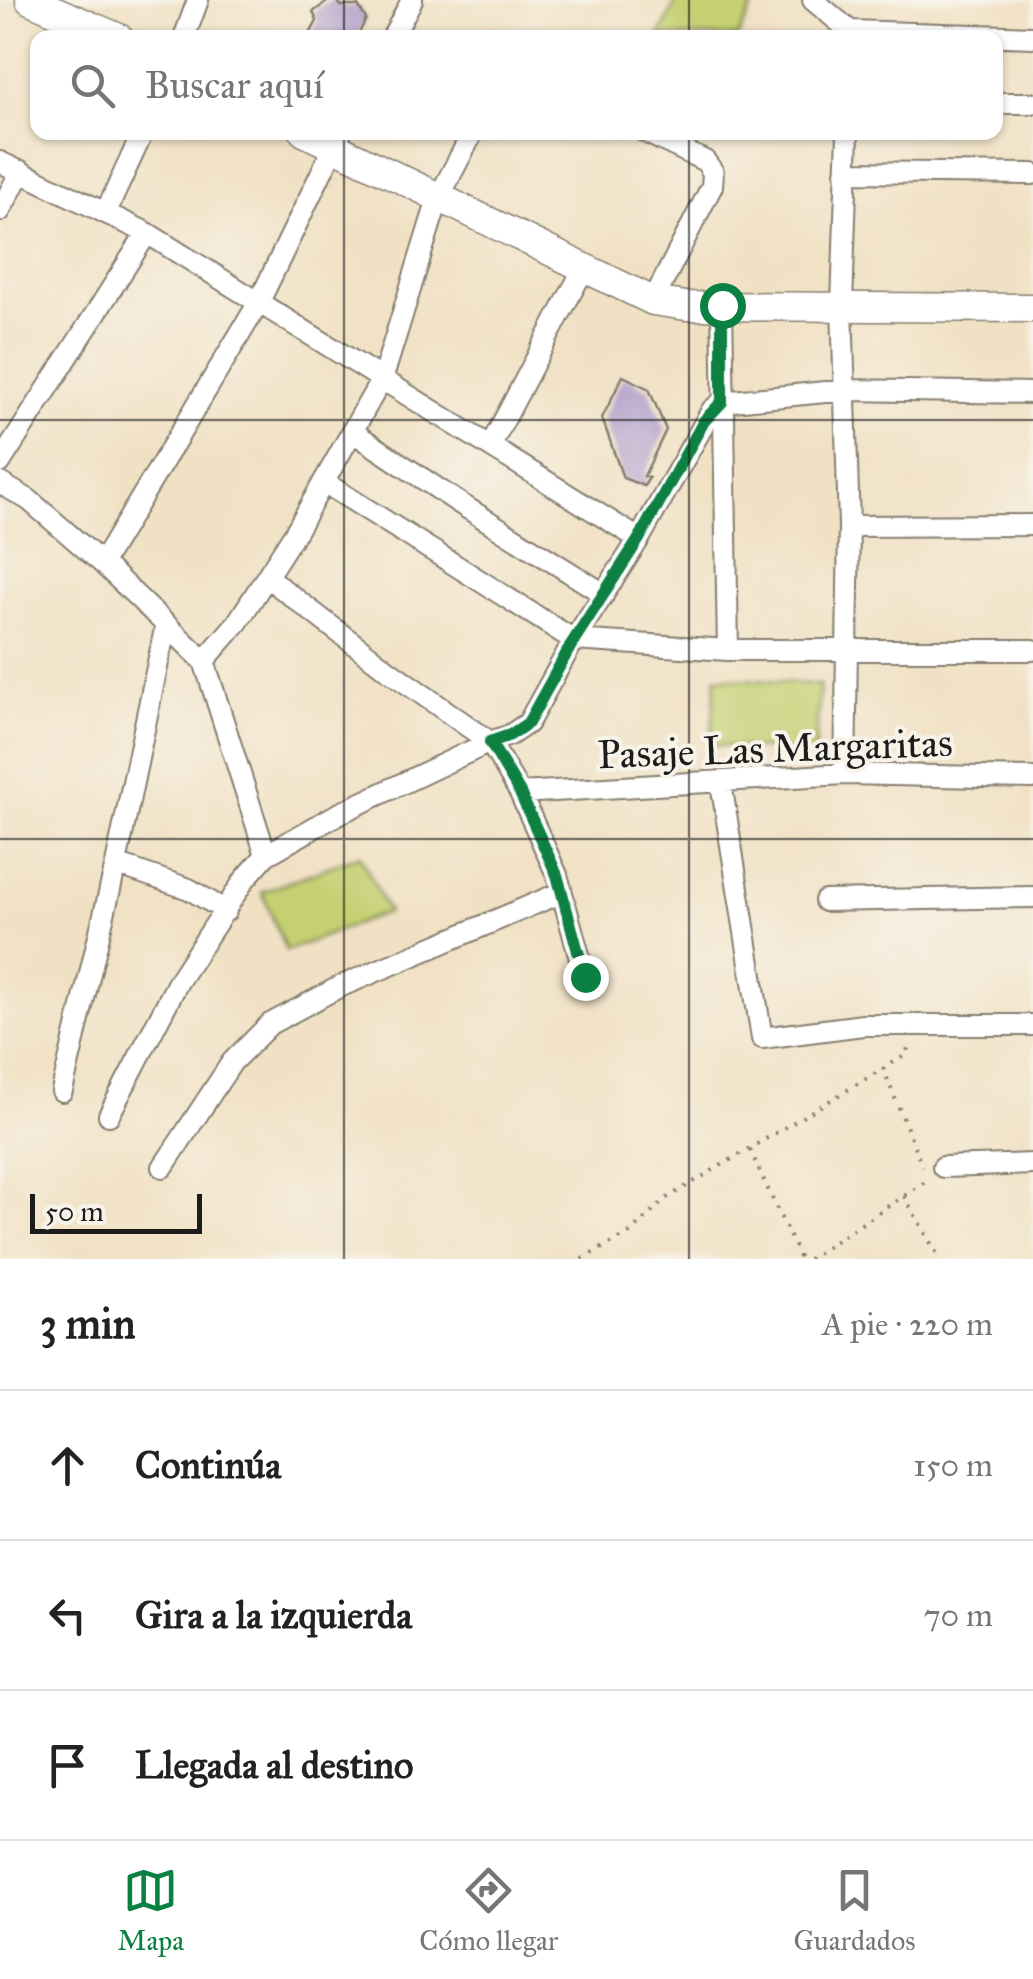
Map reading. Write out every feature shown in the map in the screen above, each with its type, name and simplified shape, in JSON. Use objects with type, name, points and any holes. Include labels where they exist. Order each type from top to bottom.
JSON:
[{"type":"street","points":[[30,0],[99,30]]},
{"type":"street","points":[[187,30],[198,0]]},
{"type":"street","points":[[396,30],[412,0]]},
{"type":"street","points":[[812,0],[846,30]]},
{"type":"street","points":[[1003,37],[1033,37]]},
{"type":"street","points":[[1003,102],[1033,103]]},
{"type":"street","points":[[106,212],[138,140]]},
{"type":"street","points":[[102,562],[258,304],[337,140],[438,199],[654,301],[686,306],[1033,308]]},
{"type":"street","points":[[204,661],[238,623],[267,577],[325,484],[383,377],[438,199],[469,140]]},
{"type":"street","points":[[654,301],[712,186],[713,172],[705,161],[662,140]]},
{"type":"street","points":[[845,774],[849,526],[842,304],[848,140]]},
{"type":"street","points":[[0,162],[147,233],[639,539]]},
{"type":"street","points":[[0,211],[21,171]]},
{"type":"street","points":[[846,172],[1033,174]]},
{"type":"street","points":[[0,463],[147,233]]},
{"type":"street","points":[[491,445],[584,268]]},
{"type":"street","points":[[722,305],[728,650]]},
{"type":"street","points":[[108,1115],[180,980],[266,855],[338,814],[510,735],[528,723],[574,640],[639,539],[704,421],[722,402],[846,390],[1033,392]]},
{"type":"street","points":[[353,432],[604,594]]},
{"type":"street","points":[[0,482],[29,500],[102,562],[204,661],[266,855]]},
{"type":"street","points":[[325,484],[574,640],[728,650],[1033,650]]},
{"type":"street","points":[[849,526],[1033,524]]},
{"type":"street","points":[[267,577],[490,742],[520,793],[557,875],[585,977]]},
{"type":"street","points":[[62,1092],[116,864],[166,624]]},
{"type":"street","name":"Pasaje Las Margaritas","points":[[520,793],[845,774],[1033,778]]},
{"type":"street","points":[[721,783],[762,1038],[863,1025],[1033,1025]]},
{"type":"street","points":[[116,864],[189,890],[226,912]]},
{"type":"street","points":[[163,1167],[232,1062],[270,1024],[339,987],[560,893]]},
{"type":"street","points":[[824,901],[1033,897]]},
{"type":"street","points":[[935,1174],[1033,1164]]},
{"type":"path","points":[[582,1259],[630,1233],[665,1199],[906,1055],[914,1025]]},
{"type":"path","points":[[808,1259],[935,1174],[883,1068]]},
{"type":"path","points":[[750,1150],[800,1259]]},
{"type":"path","points":[[904,1196],[940,1259]]},
{"type":"green space","points":[[677,0],[756,0],[741,30],[662,30]]},
{"type":"green space","points":[[716,677],[820,685],[815,753],[711,745]]},
{"type":"green space","points":[[360,855],[388,912],[286,951],[262,892]]},
{"type":"building","points":[[330,0],[337,0],[341,6],[358,6],[366,19],[360,30],[312,30],[317,21],[313,12]]},
{"type":"building","points":[[623,376],[649,389],[666,430],[644,476],[649,478],[644,486],[623,478],[602,418]]},
{"type":"route","points":[[585,977],[557,875],[520,793],[490,742],[528,723],[544,700],[574,640],[639,539],[704,421],[722,402],[722,305]]}]
